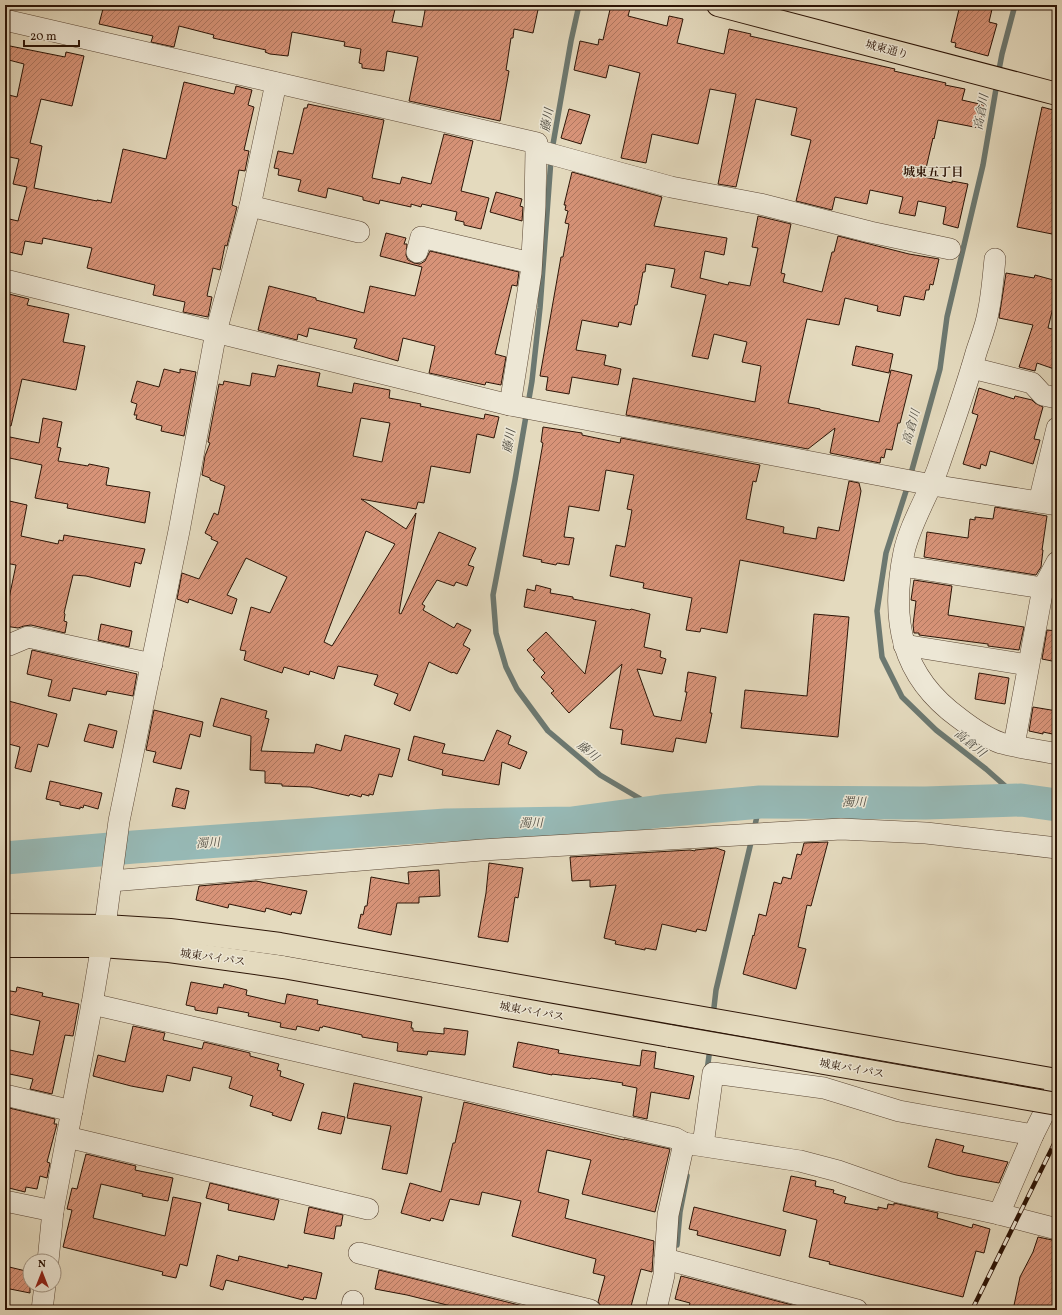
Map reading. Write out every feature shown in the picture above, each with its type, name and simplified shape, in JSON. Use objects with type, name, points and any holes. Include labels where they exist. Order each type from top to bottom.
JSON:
[{"type":"highway","name":"城東通り","points":[[718,5],[1057,94]]},
{"type":"highway","name":"城東バイパス","points":[[5,925],[103,936],[169,951],[283,967],[1057,1104]]},
{"type":"highway","name":"城東バイパス","points":[[5,946],[170,930],[280,944],[1057,1080]]},
{"type":"street","points":[[5,20],[537,143],[536,206],[532,263],[512,405]]},
{"type":"street","points":[[49,1253],[52,1211],[92,1004],[119,820],[179,531],[216,332],[250,206],[276,83]]},
{"type":"street","points":[[538,150],[671,187],[760,204],[870,232],[950,249]]},
{"type":"street","points":[[250,206],[359,232]]},
{"type":"street","points":[[417,252],[421,237],[532,263]]},
{"type":"street","points":[[995,259],[988,314],[972,368],[926,484],[905,551],[900,585],[899,612],[901,632],[904,645],[915,671],[936,700],[951,712],[984,735],[1000,743],[1057,754]]},
{"type":"street","points":[[5,280],[512,405],[891,478],[1048,504],[1057,428]]},
{"type":"street","points":[[972,368],[1032,383],[1043,395],[1057,398]]},
{"type":"street","points":[[1014,745],[1043,588],[1057,562]]},
{"type":"street","points":[[902,566],[1043,588]]},
{"type":"street","points":[[5,644],[9,645],[28,637],[152,664]]},
{"type":"street","points":[[904,645],[1028,665]]},
{"type":"street","points":[[111,881],[482,850],[841,829],[926,833],[1057,848]]},
{"type":"street","points":[[92,1004],[572,1114],[675,1138],[693,1144],[800,1161],[838,1171],[898,1192],[999,1214],[1057,1229]]},
{"type":"street","points":[[656,1310],[664,1275],[668,1215],[693,1144],[713,1073],[824,1088],[899,1111],[1033,1136]]},
{"type":"street","points":[[999,1214],[1033,1136],[1057,1088]]},
{"type":"street","points":[[5,1095],[72,1111]]},
{"type":"street","points":[[67,1137],[368,1209]]},
{"type":"street","points":[[5,1201],[52,1211]]},
{"type":"street","points":[[359,1253],[590,1310]]},
{"type":"street","points":[[665,1259],[857,1310]]},
{"type":"street","points":[[42,1310],[44,1293]]},
{"type":"building","points":[[104,5],[396,5],[392,22],[422,27],[426,5],[539,5],[533,33],[514,29],[513,38],[511,38],[506,70],[509,71],[500,121],[409,101],[418,57],[387,51],[384,71],[362,68],[362,64],[359,63],[361,49],[344,46],[345,42],[292,32],[288,56],[270,54],[265,52],[266,50],[213,38],[214,35],[179,26],[174,47],[151,42],[153,36],[99,24]]},
{"type":"building","points":[[611,5],[631,5],[628,16],[667,26],[669,16],[683,19],[677,43],[724,54],[729,29],[751,34],[750,36],[895,69],[894,71],[965,89],[962,100],[984,105],[979,128],[938,120],[924,177],[952,183],[952,181],[968,184],[958,228],[943,224],[946,207],[918,201],[915,216],[899,213],[903,197],[870,190],[867,204],[835,197],[832,210],[796,201],[811,140],[791,135],[797,108],[756,99],[736,187],[718,184],[736,94],[710,89],[698,144],[652,134],[646,163],[621,158],[640,73],[609,65],[606,78],[574,70],[580,41],[598,45],[599,39],[603,40]]},
{"type":"building","points":[[960,5],[993,5],[989,22],[997,24],[988,56],[955,47],[956,43],[951,42]]},
{"type":"building","points":[[5,45],[65,57],[66,52],[84,56],[72,106],[41,99],[30,143],[42,146],[34,188],[97,201],[111,203],[123,149],[166,159],[184,82],[234,94],[236,86],[252,90],[248,105],[254,107],[244,150],[249,151],[245,171],[239,170],[232,205],[237,207],[227,246],[225,245],[220,270],[213,268],[207,296],[212,297],[208,317],[183,312],[185,302],[153,295],[155,285],[87,268],[92,248],[43,238],[42,244],[25,241],[22,255],[5,251],[5,218],[18,221],[27,187],[13,184],[19,159],[5,156],[5,94],[17,97],[24,64],[5,59]]},
{"type":"building","points":[[308,104],[384,120],[372,178],[400,184],[402,177],[431,184],[444,134],[473,141],[461,191],[489,198],[481,229],[464,225],[464,222],[455,220],[457,212],[422,204],[421,207],[411,204],[411,207],[380,200],[379,204],[363,200],[363,197],[328,188],[326,198],[298,191],[301,180],[278,175],[279,169],[274,168],[278,151],[293,154],[304,108],[307,108]]},
{"type":"building","points":[[1042,107],[1057,111],[1057,235],[1017,227]]},
{"type":"building","points":[[569,109],[590,115],[581,144],[561,138]]},
{"type":"building","points":[[572,172],[662,197],[654,226],[727,238],[724,255],[705,251],[700,278],[728,285],[729,282],[750,286],[758,248],[752,247],[758,216],[791,224],[781,273],[785,274],[783,282],[822,292],[832,252],[834,252],[838,236],[909,254],[939,259],[933,285],[930,284],[929,290],[926,290],[924,300],[904,296],[900,316],[877,311],[878,306],[845,298],[839,325],[807,319],[788,403],[879,422],[891,370],[912,375],[892,450],[886,449],[884,458],[881,457],[880,463],[830,453],[835,428],[808,449],[626,415],[633,378],[755,402],[761,366],[742,362],[747,342],[714,334],[708,359],[692,356],[706,295],[671,287],[675,269],[646,264],[631,325],[619,322],[618,327],[582,320],[576,350],[606,355],[604,365],[621,369],[618,385],[572,377],[569,394],[546,390],[548,377],[540,376],[561,257],[563,257],[569,224],[565,223],[568,211],[565,210],[566,205],[564,205]]},
{"type":"building","points":[[496,192],[522,199],[520,206],[523,207],[522,221],[490,212]]},
{"type":"building","points":[[386,233],[406,238],[404,244],[407,244],[406,255],[408,260],[414,263],[420,264],[425,261],[430,251],[519,272],[517,286],[512,285],[495,354],[506,357],[501,385],[486,382],[485,385],[429,373],[435,346],[403,338],[398,361],[354,348],[357,339],[309,328],[307,337],[298,334],[297,340],[258,330],[269,286],[316,298],[316,300],[364,313],[370,286],[415,296],[422,267],[380,256]]},
{"type":"building","points":[[1006,273],[1034,278],[1035,275],[1057,281],[1057,291],[1048,328],[1057,330],[1057,370],[1037,363],[1035,371],[1019,367],[1033,325],[999,318]]},
{"type":"building","points":[[5,293],[29,299],[27,305],[69,314],[63,342],[85,346],[76,390],[22,379],[11,426],[5,425]]},
{"type":"building","points":[[856,346],[893,354],[889,373],[852,365]]},
{"type":"building","points":[[278,365],[320,373],[317,386],[352,393],[354,383],[390,390],[389,398],[421,404],[420,406],[484,419],[485,414],[499,417],[494,438],[477,434],[470,473],[431,466],[424,503],[418,502],[416,509],[361,499],[406,529],[416,513],[399,613],[401,614],[439,532],[476,548],[468,565],[474,567],[467,586],[456,582],[454,586],[437,580],[422,604],[425,606],[423,610],[454,628],[457,623],[471,630],[463,645],[470,649],[457,674],[429,662],[410,711],[394,704],[398,694],[374,685],[378,675],[338,666],[334,679],[310,671],[309,675],[284,667],[282,673],[244,660],[246,651],[240,650],[251,607],[270,613],[287,577],[246,558],[227,595],[237,599],[232,614],[189,599],[188,603],[177,599],[182,573],[199,579],[218,542],[211,539],[212,537],[205,533],[214,513],[218,515],[225,486],[202,475],[205,456],[210,443],[208,442],[219,384],[223,385],[224,381],[250,386],[252,373],[275,377]],"holes":[[[361,418],[390,423],[382,462],[353,456]],[[366,531],[395,544],[332,646],[324,642]]]},
{"type":"building","points":[[164,369],[180,373],[180,369],[196,372],[184,436],[161,431],[162,426],[136,419],[137,415],[134,415],[137,404],[131,402],[137,381],[159,387]]},
{"type":"building","points":[[979,388],[1014,399],[1015,396],[1032,400],[1043,407],[1034,439],[1040,440],[1033,464],[990,451],[986,466],[981,464],[980,469],[963,464],[978,415],[972,413]]},
{"type":"building","points":[[43,418],[62,422],[57,447],[61,448],[58,461],[88,466],[89,464],[109,468],[106,485],[150,492],[145,523],[67,508],[68,504],[35,498],[42,465],[5,457],[5,436],[39,443]]},
{"type":"building","points":[[543,427],[582,433],[582,435],[620,443],[621,438],[760,465],[756,482],[753,481],[746,519],[784,527],[783,533],[816,539],[818,527],[839,531],[849,481],[859,483],[861,491],[844,581],[740,560],[727,633],[701,628],[700,632],[686,630],[692,598],[643,588],[644,583],[610,576],[616,545],[625,547],[632,510],[627,509],[634,475],[606,470],[599,511],[569,506],[564,537],[574,538],[569,565],[557,563],[556,565],[523,556],[543,443],[541,442]]},
{"type":"building","points":[[5,500],[27,505],[21,536],[58,544],[59,540],[63,541],[64,535],[145,549],[141,564],[135,562],[130,587],[86,576],[73,575],[64,613],[64,621],[67,622],[65,633],[31,625],[18,628],[5,626],[5,602],[8,603],[16,565],[5,563]]},
{"type":"building","points":[[995,507],[1047,516],[1041,567],[1036,575],[924,557],[927,532],[968,538],[970,519],[975,520],[975,517],[993,519]]},
{"type":"building","points":[[914,580],[952,586],[948,615],[1024,627],[1019,650],[914,633],[913,625],[916,601],[911,600]]},
{"type":"building","points":[[536,585],[551,589],[550,593],[573,597],[573,599],[631,609],[650,614],[644,647],[661,651],[660,657],[666,659],[662,674],[637,669],[654,716],[681,721],[687,692],[685,692],[688,672],[716,677],[710,713],[712,713],[706,743],[676,738],[673,752],[621,744],[623,730],[610,728],[622,664],[569,713],[551,693],[554,691],[541,677],[545,673],[533,660],[535,659],[527,650],[546,632],[585,674],[596,621],[524,607],[527,589],[535,591]]},
{"type":"building","points":[[814,614],[849,617],[838,737],[741,728],[745,690],[807,696]]},
{"type":"building","points":[[101,624],[132,631],[129,647],[98,640]]},
{"type":"building","points":[[1047,630],[1057,631],[1057,662],[1042,659]]},
{"type":"building","points":[[32,650],[137,674],[133,696],[107,691],[106,695],[73,688],[70,701],[48,696],[52,680],[27,674]]},
{"type":"building","points":[[979,673],[1009,678],[1005,704],[975,699]]},
{"type":"building","points":[[221,698],[267,711],[265,718],[269,719],[261,751],[314,753],[316,744],[341,751],[345,735],[400,749],[392,777],[379,774],[373,795],[369,794],[369,796],[362,794],[361,797],[350,794],[349,796],[310,787],[282,786],[282,784],[265,783],[265,771],[250,770],[251,736],[213,726]]},
{"type":"building","points":[[5,700],[57,714],[48,747],[38,744],[31,772],[15,768],[20,747],[5,743]]},
{"type":"building","points":[[1033,707],[1057,711],[1057,735],[1029,731]]},
{"type":"building","points":[[154,710],[203,722],[200,737],[190,734],[181,769],[153,762],[156,752],[146,750]]},
{"type":"building","points":[[89,724],[117,731],[113,748],[84,741]]},
{"type":"building","points":[[497,730],[511,736],[508,744],[527,752],[520,769],[502,762],[499,785],[442,775],[443,770],[408,760],[414,736],[445,744],[442,753],[484,761]]},
{"type":"building","points":[[50,781],[102,793],[98,809],[84,805],[83,808],[80,807],[80,809],[60,805],[60,802],[46,799]]},
{"type":"building","points":[[176,788],[189,791],[185,809],[172,806]]},
{"type":"building","points":[[828,842],[811,906],[807,905],[798,947],[806,949],[796,989],[743,974],[759,914],[766,916],[774,882],[781,884],[783,877],[791,879],[797,854],[801,855],[804,843]]},
{"type":"building","points":[[716,848],[725,851],[706,931],[697,929],[696,932],[662,924],[656,950],[645,948],[645,950],[615,944],[616,941],[604,938],[616,885],[590,887],[590,880],[572,881],[570,857],[690,850],[695,851]]},
{"type":"building","points":[[489,863],[523,868],[518,898],[515,897],[508,942],[478,937],[486,893]]},
{"type":"building","points":[[439,870],[440,896],[419,897],[419,903],[397,903],[391,935],[358,928],[361,914],[363,915],[365,906],[367,906],[371,877],[409,884],[408,872]]},
{"type":"building","points":[[256,881],[307,891],[301,914],[292,912],[291,915],[266,908],[265,912],[229,904],[228,908],[196,900],[199,886]]},
{"type":"building","points":[[191,982],[223,988],[224,984],[247,990],[246,995],[285,1004],[287,994],[318,1000],[317,1004],[412,1022],[411,1028],[413,1028],[413,1031],[444,1034],[444,1028],[468,1031],[465,1055],[428,1051],[427,1055],[397,1051],[398,1043],[362,1037],[362,1035],[323,1026],[322,1028],[320,1027],[319,1031],[297,1026],[296,1030],[280,1027],[281,1023],[248,1016],[249,1013],[218,1007],[217,1014],[195,1010],[195,1007],[186,1005]]},
{"type":"building","points":[[17,987],[43,993],[42,996],[79,1004],[73,1036],[65,1035],[52,1094],[30,1089],[33,1079],[5,1073],[5,1049],[33,1055],[40,1021],[5,1013],[5,990],[16,992]]},
{"type":"building","points":[[133,1026],[165,1033],[163,1040],[202,1049],[204,1042],[250,1053],[250,1056],[279,1064],[277,1070],[281,1071],[280,1076],[304,1084],[291,1121],[272,1115],[273,1113],[250,1106],[253,1096],[229,1088],[232,1077],[193,1067],[190,1081],[167,1075],[163,1092],[131,1086],[93,1076],[98,1055],[125,1062]]},
{"type":"building","points":[[518,1042],[559,1050],[558,1053],[640,1066],[642,1050],[656,1052],[654,1068],[694,1076],[689,1099],[651,1092],[647,1119],[633,1116],[637,1088],[622,1085],[623,1083],[591,1078],[552,1075],[513,1067]]},
{"type":"building","points":[[354,1083],[422,1097],[407,1174],[382,1169],[391,1126],[347,1118]]},
{"type":"building","points":[[464,1102],[624,1140],[670,1149],[655,1212],[582,1194],[591,1160],[547,1150],[538,1192],[569,1200],[565,1218],[654,1241],[652,1272],[641,1269],[630,1310],[602,1310],[598,1302],[605,1276],[593,1273],[596,1259],[512,1236],[521,1201],[482,1192],[479,1205],[450,1199],[443,1221],[431,1218],[430,1221],[401,1213],[410,1183],[441,1192],[453,1143],[455,1143]]},
{"type":"building","points":[[5,1107],[55,1119],[54,1124],[57,1124],[47,1162],[50,1163],[47,1178],[40,1176],[37,1189],[26,1187],[25,1192],[5,1187]]},
{"type":"building","points":[[322,1112],[345,1117],[341,1134],[318,1129]]},
{"type":"building","points":[[936,1139],[964,1146],[962,1152],[1008,1162],[999,1183],[956,1175],[928,1167]]},
{"type":"building","points":[[86,1154],[136,1166],[135,1170],[173,1178],[168,1201],[142,1196],[143,1194],[101,1184],[93,1218],[165,1236],[173,1197],[201,1203],[187,1266],[180,1264],[176,1278],[162,1275],[163,1272],[63,1247],[72,1210],[67,1209],[72,1188],[77,1189]]},
{"type":"building","points":[[791,1176],[816,1181],[815,1186],[834,1190],[833,1193],[846,1197],[844,1203],[878,1210],[878,1207],[887,1209],[888,1204],[894,1205],[894,1203],[938,1213],[937,1218],[972,1228],[973,1224],[990,1229],[984,1253],[976,1251],[963,1297],[829,1264],[830,1262],[809,1257],[817,1220],[783,1211]]},
{"type":"building","points":[[210,1183],[279,1200],[274,1220],[228,1210],[229,1204],[206,1198]]},
{"type":"building","points":[[309,1207],[343,1215],[341,1226],[336,1226],[334,1239],[304,1233]]},
{"type":"building","points":[[694,1207],[786,1230],[780,1256],[697,1235],[698,1231],[689,1229]]},
{"type":"building","points":[[1038,1237],[1057,1241],[1057,1310],[1013,1310],[1020,1277],[1033,1252]]},
{"type":"building","points":[[217,1255],[238,1261],[239,1256],[288,1268],[288,1265],[322,1273],[316,1299],[304,1297],[303,1300],[226,1280],[223,1290],[210,1286]]},
{"type":"building","points":[[5,1266],[22,1270],[22,1291],[5,1288]]},
{"type":"building","points":[[379,1270],[535,1309],[467,1310],[407,1295],[375,1289]]},
{"type":"building","points":[[681,1276],[796,1306],[795,1310],[688,1310],[690,1303],[675,1299]]},
{"type":"waterway","name":"藤川","points":[[552,150],[571,41],[579,5]]},
{"type":"waterway","name":"高倉川","points":[[998,75],[1015,5]]},
{"type":"waterway","name":"高倉川","points":[[910,477],[940,369],[947,317],[983,165],[997,83]]},
{"type":"waterway","name":"藤川","points":[[551,159],[540,308],[532,381],[493,595],[496,633],[506,667],[517,689],[548,731],[600,775],[661,811]]},
{"type":"waterway","name":"高倉川","points":[[908,485],[886,553],[877,611],[882,657],[902,697],[936,730],[986,769],[1021,800]]},
{"type":"waterway","name":"濁川","points":[[5,858],[134,847],[446,825],[572,823],[661,811],[760,802],[925,803],[1021,800],[1057,805]]},
{"type":"waterway","points":[[754,830],[760,802]]},
{"type":"waterway","points":[[713,1016],[716,990],[752,838]]},
{"type":"waterway","points":[[707,1071],[710,1048]]},
{"type":"waterway","points":[[677,1245],[680,1212],[687,1176]]},
{"type":"railway","points":[[972,1310],[1057,1138]]},
{"type":"district","name":"城東五丁目","points":[[933,172]]}]
